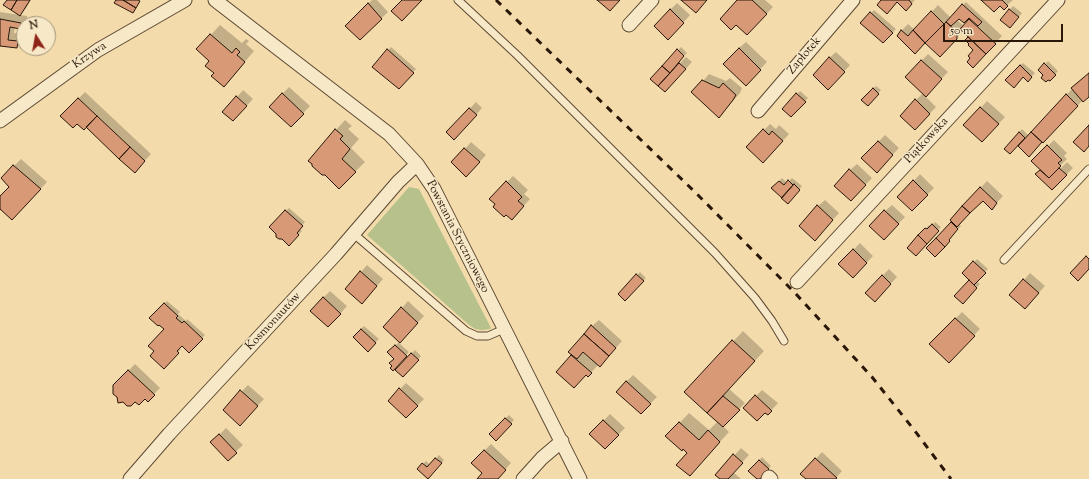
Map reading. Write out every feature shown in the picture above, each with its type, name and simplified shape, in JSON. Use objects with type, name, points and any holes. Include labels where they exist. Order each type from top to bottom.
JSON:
[{"type":"street","name":"Krzywa","points":[[0,121],[98,50],[185,0]]},
{"type":"street","name":"Powstania Styczniowego","points":[[215,0],[389,134],[417,164],[434,189],[580,479]]},
{"type":"street","points":[[629,25],[652,0]]},
{"type":"street","name":"Zapłotek","points":[[758,112],[853,0]]},
{"type":"street","name":"Piątkowska","points":[[797,282],[1058,0]]},
{"type":"street","name":"Kosmonautów","points":[[130,479],[169,434],[354,234],[398,182],[417,164]]},
{"type":"street","points":[[523,479],[542,458],[562,441]]},
{"type":"street","points":[[768,479],[769,477],[771,479]]},
{"type":"lane","points":[[458,0],[517,55],[715,253],[755,298],[772,321],[784,341]]},
{"type":"lane","points":[[1004,260],[1089,169]]},
{"type":"lane","points":[[354,234],[466,331],[477,336],[488,336],[504,329]]},
{"type":"green space","points":[[409,187],[419,189],[491,328],[490,329],[475,329],[468,324],[367,235]]},
{"type":"building","points":[[7,0],[17,0],[11,10],[3,5]]},
{"type":"building","points":[[17,0],[30,0],[20,16],[11,10]]},
{"type":"building","points":[[116,0],[123,0],[136,8],[133,13],[114,3]]},
{"type":"building","points":[[123,0],[138,0],[140,1],[136,8]]},
{"type":"building","points":[[402,0],[422,0],[402,21],[391,11]]},
{"type":"building","points":[[597,0],[620,0],[610,11]]},
{"type":"building","points":[[681,0],[707,0],[696,13]]},
{"type":"building","points":[[737,0],[752,0],[767,14],[747,35],[736,25],[731,30],[720,19]]},
{"type":"building","points":[[881,0],[909,0],[912,4],[906,11],[897,2],[887,14],[877,5]]},
{"type":"building","points":[[981,0],[1002,0],[1008,6],[1004,10],[1000,6],[994,12]]},
{"type":"building","points":[[368,3],[382,19],[360,40],[345,26]]},
{"type":"building","points":[[962,4],[982,22],[978,26],[969,18],[964,23],[959,19],[951,26],[946,22]]},
{"type":"building","points":[[670,9],[684,23],[668,40],[654,26]]},
{"type":"building","points":[[1009,9],[1019,17],[1010,28],[1000,20]]},
{"type":"building","points":[[931,11],[944,24],[925,43],[913,30]]},
{"type":"building","points":[[870,12],[893,33],[883,43],[860,23]]},
{"type":"building","points":[[0,19],[16,22],[16,28],[10,27],[8,40],[16,41],[16,48],[0,46]]},
{"type":"building","points":[[969,19],[996,44],[986,54],[960,29]]},
{"type":"building","points":[[946,22],[957,32],[957,39],[940,57],[925,43]]},
{"type":"building","points":[[901,30],[908,36],[913,30],[925,43],[915,54],[897,36]]},
{"type":"building","points":[[210,34],[232,53],[236,48],[240,52],[237,55],[245,62],[224,87],[211,76],[214,73],[205,66],[209,61],[196,49]]},
{"type":"building","points":[[968,37],[986,54],[973,68],[967,62],[970,58],[968,56],[973,50],[965,40]]},
{"type":"building","points":[[739,48],[761,70],[746,86],[723,64]]},
{"type":"building","points":[[387,49],[414,73],[399,89],[372,67]]},
{"type":"building","points":[[677,49],[684,56],[670,73],[662,66]]},
{"type":"building","points":[[829,57],[845,72],[828,90],[813,75]]},
{"type":"building","points":[[921,60],[942,79],[926,97],[905,77]]},
{"type":"building","points":[[679,63],[686,69],[665,92],[658,86]]},
{"type":"building","points":[[1044,63],[1056,75],[1050,81],[1048,80],[1046,82],[1041,78],[1043,75],[1038,70]]},
{"type":"building","points":[[1020,65],[1032,77],[1028,82],[1023,77],[1014,88],[1005,80]]},
{"type":"building","points":[[662,66],[670,73],[658,86],[650,79]]},
{"type":"building","points":[[1089,73],[1089,97],[1083,102],[1071,88]]},
{"type":"building","points":[[702,80],[719,88],[723,83],[736,95],[719,118],[691,92]]},
{"type":"building","points":[[873,88],[879,94],[868,106],[861,100]]},
{"type":"building","points":[[282,93],[304,114],[291,127],[269,107]]},
{"type":"building","points":[[796,93],[806,102],[791,117],[782,109]]},
{"type":"building","points":[[1066,94],[1078,106],[1043,143],[1031,132]]},
{"type":"building","points":[[236,96],[247,106],[233,121],[222,112]]},
{"type":"building","points":[[78,98],[97,116],[84,130],[77,124],[73,128],[60,116]]},
{"type":"building","points":[[915,99],[930,114],[915,130],[900,116]]},
{"type":"building","points":[[980,107],[999,124],[982,142],[963,125]]},
{"type":"building","points":[[469,108],[477,115],[454,140],[446,132]]},
{"type":"building","points":[[97,116],[130,147],[119,159],[86,127]]},
{"type":"building","points":[[1089,125],[1089,146],[1084,152],[1073,142]]},
{"type":"building","points":[[335,129],[343,136],[340,139],[350,149],[342,159],[356,172],[339,189],[308,161]]},
{"type":"building","points":[[763,129],[769,135],[772,131],[783,141],[763,163],[746,147]]},
{"type":"building","points":[[1019,132],[1025,138],[1010,154],[1004,149]]},
{"type":"building","points":[[1031,132],[1042,142],[1029,157],[1018,146]]},
{"type":"building","points":[[878,141],[893,155],[877,173],[861,158]]},
{"type":"building","points":[[1047,145],[1062,160],[1058,163],[1061,166],[1049,178],[1031,161]]},
{"type":"building","points":[[130,147],[145,161],[135,173],[119,159]]},
{"type":"building","points":[[464,148],[480,162],[466,177],[451,162]]},
{"type":"building","points":[[13,165],[41,189],[12,220],[0,209],[0,196],[9,187],[1,178]]},
{"type":"building","points":[[1059,168],[1067,175],[1052,190],[1035,174],[1040,170],[1049,178]]},
{"type":"building","points":[[849,169],[866,185],[851,201],[834,186]]},
{"type":"building","points":[[788,180],[793,185],[782,198],[771,188],[779,181],[784,185]]},
{"type":"building","points":[[913,180],[928,195],[912,211],[897,197]]},
{"type":"building","points":[[506,181],[522,197],[518,201],[524,206],[512,220],[506,215],[504,217],[493,207],[495,204],[489,199]]},
{"type":"building","points":[[794,184],[800,190],[788,204],[781,198]]},
{"type":"building","points":[[980,187],[997,203],[992,210],[983,201],[970,213],[962,206]]},
{"type":"building","points":[[817,205],[833,220],[815,241],[799,226]]},
{"type":"building","points":[[962,206],[970,213],[957,227],[950,220]]},
{"type":"building","points":[[285,210],[303,226],[297,233],[299,235],[289,246],[282,239],[276,237],[276,234],[269,227]]},
{"type":"building","points":[[884,210],[899,224],[884,240],[869,226]]},
{"type":"building","points":[[951,222],[958,229],[945,247],[936,238]]},
{"type":"building","points":[[932,224],[939,231],[927,244],[918,235]]},
{"type":"building","points":[[918,235],[927,244],[916,256],[907,248]]},
{"type":"building","points":[[936,238],[945,247],[935,257],[926,248]]},
{"type":"building","points":[[853,249],[867,263],[853,278],[838,264]]},
{"type":"building","points":[[1086,256],[1089,259],[1089,269],[1078,281],[1070,273]]},
{"type":"building","points":[[973,261],[986,273],[974,285],[962,273]]},
{"type":"building","points":[[360,271],[377,286],[362,304],[345,289]]},
{"type":"building","points":[[636,274],[644,281],[625,301],[618,294]]},
{"type":"building","points":[[882,275],[891,284],[875,302],[865,293]]},
{"type":"building","points":[[1023,279],[1039,293],[1025,309],[1009,295]]},
{"type":"building","points":[[969,280],[977,288],[963,304],[954,296]]},
{"type":"building","points":[[323,297],[341,314],[328,327],[310,311]]},
{"type":"building","points":[[164,303],[178,316],[176,318],[182,323],[184,321],[203,339],[189,353],[182,346],[177,351],[179,353],[164,369],[150,356],[154,351],[148,346],[164,329],[149,318]]},
{"type":"building","points":[[401,307],[418,323],[400,343],[383,327]]},
{"type":"building","points":[[955,318],[975,336],[949,363],[929,344]]},
{"type":"building","points":[[591,325],[616,348],[609,356],[584,334]]},
{"type":"building","points":[[361,329],[376,343],[368,352],[353,337]]},
{"type":"building","points":[[584,334],[609,356],[600,367],[583,352],[577,359],[568,352]]},
{"type":"building","points":[[732,340],[755,361],[707,413],[684,392]]},
{"type":"building","points":[[395,345],[407,356],[393,371],[390,368],[392,366],[389,363],[394,359],[387,352]]},
{"type":"building","points":[[411,353],[419,360],[403,377],[395,370]]},
{"type":"building","points":[[571,355],[592,373],[588,377],[586,375],[574,388],[556,372]]},
{"type":"building","points":[[128,370],[155,395],[148,402],[145,399],[139,405],[135,402],[131,406],[127,406],[123,402],[118,403],[117,397],[113,394],[113,385]]},
{"type":"building","points":[[626,381],[651,404],[641,414],[616,392]]},
{"type":"building","points":[[399,388],[418,406],[406,418],[388,401]]},
{"type":"building","points":[[240,390],[258,406],[240,426],[223,410]]},
{"type":"building","points":[[755,395],[772,411],[768,415],[765,413],[757,421],[743,408]]},
{"type":"building","points":[[723,396],[740,410],[723,427],[707,413]]},
{"type":"building","points":[[505,418],[512,424],[496,441],[489,434]]},
{"type":"building","points":[[603,420],[619,435],[605,449],[589,434]]},
{"type":"building","points":[[679,422],[699,440],[708,430],[720,442],[690,476],[676,465],[687,453],[683,449],[682,451],[665,436]]},
{"type":"building","points":[[219,434],[237,453],[228,461],[210,442]]},
{"type":"building","points":[[484,450],[506,470],[498,479],[477,479],[482,473],[471,463]]},
{"type":"building","points":[[733,454],[743,463],[728,479],[720,479],[715,475]]},
{"type":"building","points":[[435,458],[442,463],[428,479],[417,469],[422,463],[427,467]]},
{"type":"building","points":[[815,458],[837,478],[806,479],[800,474]]},
{"type":"building","points":[[759,460],[769,469],[760,479],[757,479],[748,471]]},
{"type":"railway","points":[[496,0],[696,193],[796,294],[872,377],[951,479]]}]
